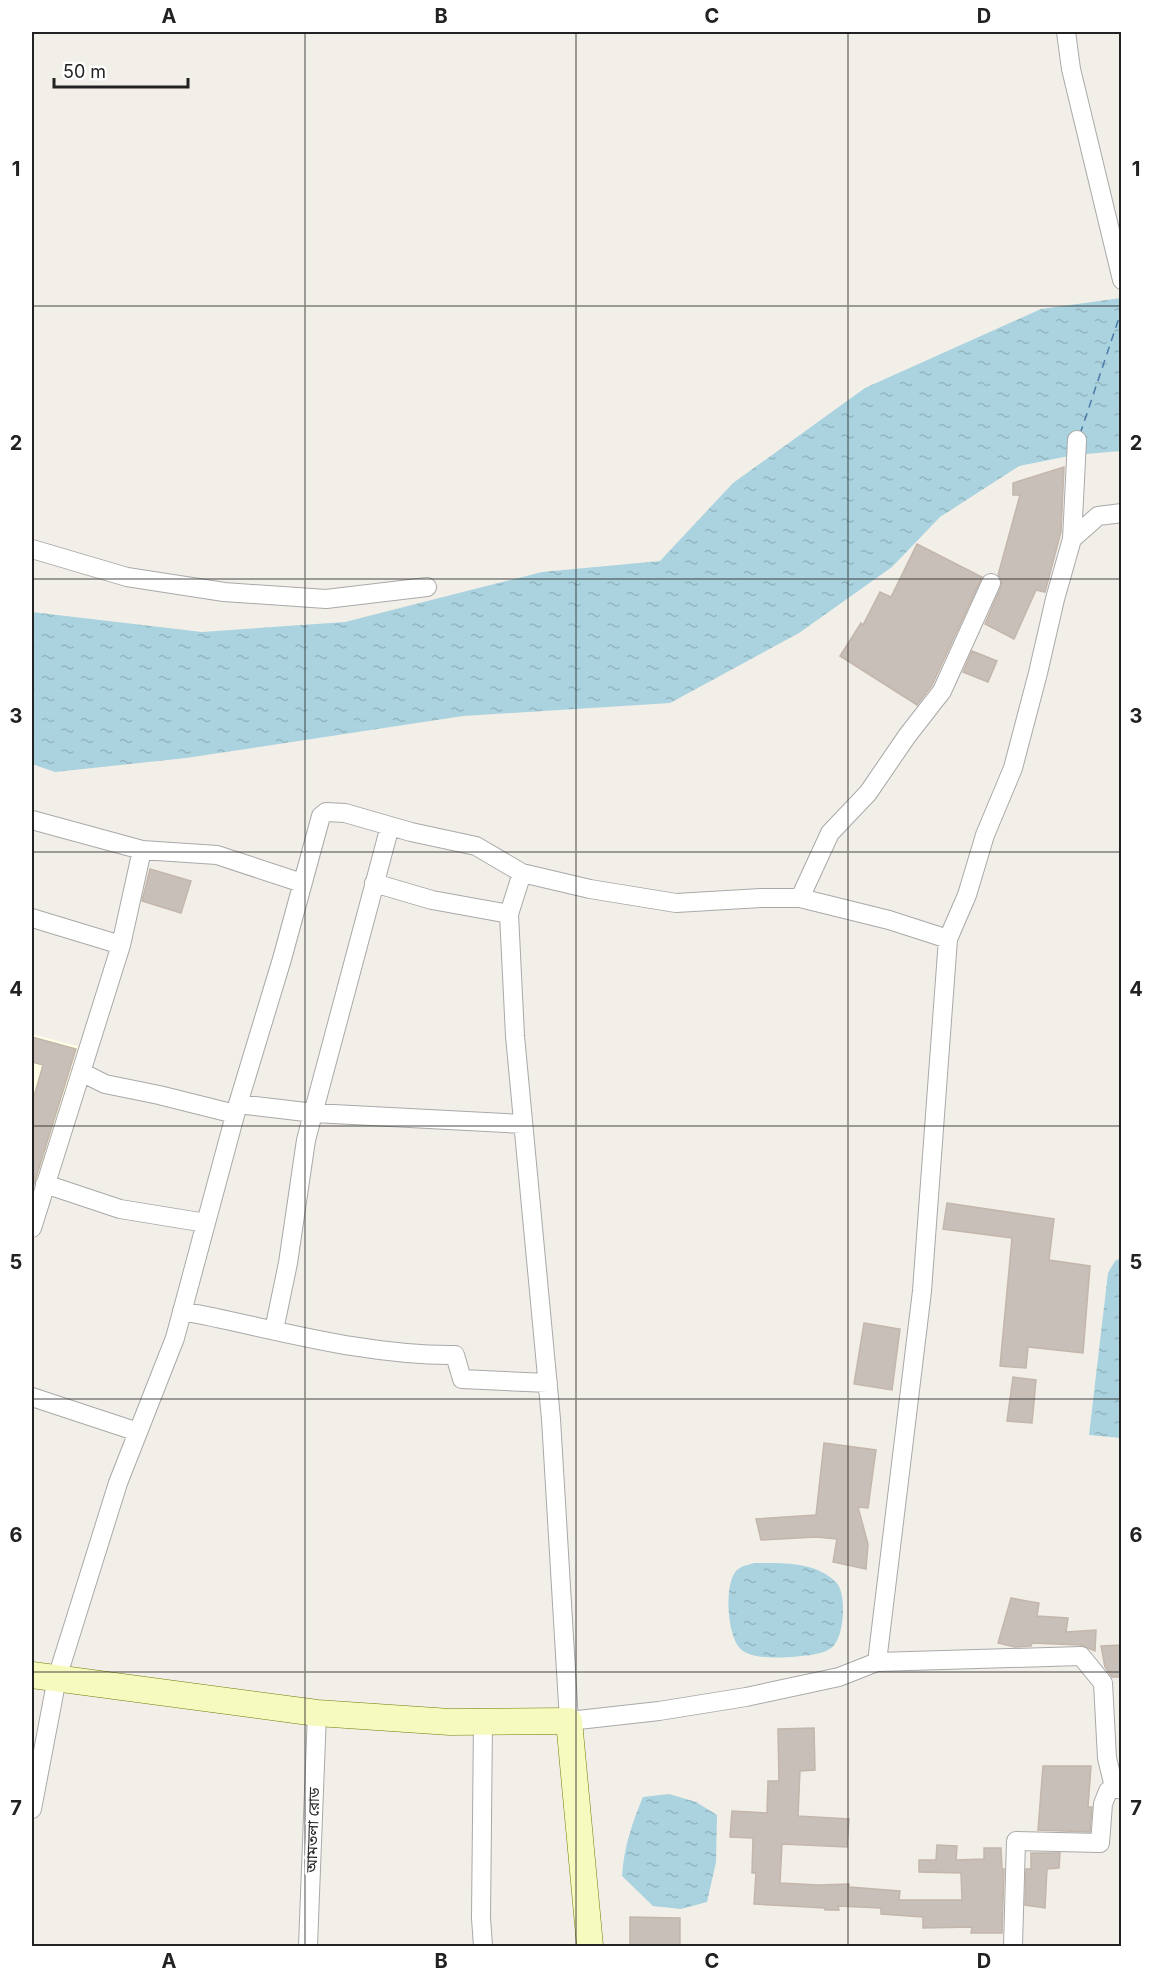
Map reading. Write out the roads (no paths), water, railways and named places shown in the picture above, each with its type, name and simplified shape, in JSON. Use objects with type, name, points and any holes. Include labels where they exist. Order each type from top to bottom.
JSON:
[{"type":"main road","points":[[32,1675],[317,1713],[450,1722],[569,1721],[590,1947]]},
{"type":"street","points":[[1066,32],[1071,69],[1122,280]]},
{"type":"street","points":[[877,1662],[922,1292],[948,939],[967,895],[985,835],[1013,768],[1038,673],[1054,599],[1072,539],[1077,440]]},
{"type":"street","points":[[1072,539],[1098,516],[1122,513]]},
{"type":"street","points":[[32,549],[127,577],[224,592],[326,598],[427,586]]},
{"type":"street","points":[[800,898],[830,833],[868,793],[907,736],[942,691],[992,583]]},
{"type":"street","points":[[32,1809],[57,1678],[118,1483],[175,1338],[236,1109],[282,959],[321,816],[331,811],[345,813],[476,846],[522,873],[590,889],[676,903],[800,898],[889,920],[948,939]]},
{"type":"street","points":[[32,820],[142,850],[217,855],[302,883]]},
{"type":"street","points":[[274,1330],[288,1263],[304,1148],[390,826]]},
{"type":"street","points":[[32,1228],[35,1201],[45,1184],[121,945],[142,850]]},
{"type":"street","points":[[522,873],[509,914],[515,1036],[548,1383],[569,1721],[659,1712],[746,1697],[839,1677],[877,1662],[1082,1656],[1104,1683],[1107,1758],[1118,1789],[1108,1791],[1102,1804],[1100,1844],[1016,1841],[1013,1947]]},
{"type":"street","points":[[374,883],[432,900],[509,914]]},
{"type":"street","points":[[32,918],[121,945]]},
{"type":"street","points":[[81,1072],[105,1084],[236,1109],[523,1124]]},
{"type":"street","points":[[45,1184],[120,1209],[206,1223]]},
{"type":"street","points":[[182,1311],[335,1343],[430,1355],[455,1354],[462,1379],[548,1383]]},
{"type":"street","points":[[32,1396],[138,1432]]},
{"type":"street","name":"আমতলা রোড","points":[[308,1947],[317,1713]]},
{"type":"street","points":[[483,1722],[481,1918],[483,1947]]},
{"type":"water","points":[[1121,298],[1121,451],[1074,455],[1019,466],[940,517],[892,567],[799,633],[670,703],[463,716],[186,758],[55,772],[32,764],[32,612],[202,632],[345,622],[542,572],[660,561],[733,483],[865,388],[1041,309]]},
{"type":"water","points":[[1121,1258],[1121,1438],[1089,1435],[1108,1273],[1115,1261]]},
{"type":"water","points":[[754,1563],[786,1563],[808,1567],[828,1575],[836,1582],[842,1595],[843,1613],[838,1638],[833,1647],[818,1654],[786,1657],[757,1656],[743,1651],[733,1636],[730,1624],[730,1587],[737,1570]]},
{"type":"water","points":[[669,1794],[696,1802],[717,1815],[716,1862],[707,1902],[681,1909],[653,1906],[622,1876],[629,1835],[643,1797]]}]
